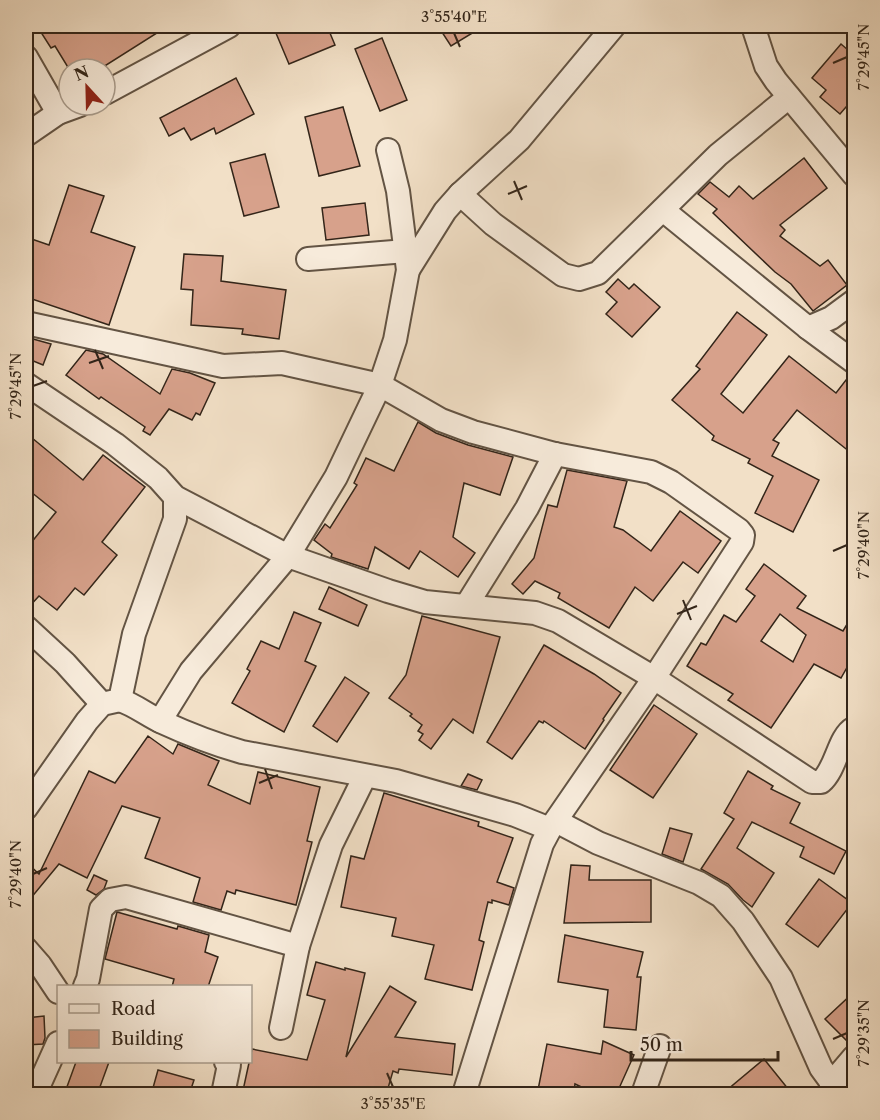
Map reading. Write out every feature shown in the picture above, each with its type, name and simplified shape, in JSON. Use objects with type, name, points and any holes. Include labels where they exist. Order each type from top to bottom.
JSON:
[{"type":"street","points":[[117,87],[229,26]]},
{"type":"street","points":[[407,260],[460,194],[519,140],[614,26]]},
{"type":"street","points":[[753,26],[766,66],[855,175]]},
{"type":"street","points":[[26,57],[57,111]]},
{"type":"street","points":[[460,194],[493,224],[563,275],[579,279],[598,273],[718,155],[789,97]]},
{"type":"street","points":[[26,135],[57,114]]},
{"type":"street","points":[[159,721],[191,671],[288,556],[336,477],[380,385],[395,340],[407,260],[398,191],[388,150]]},
{"type":"street","points":[[663,210],[808,328],[855,362]]},
{"type":"street","points":[[308,260],[407,260]]},
{"type":"street","points":[[808,328],[831,318],[855,301]]},
{"type":"street","points":[[26,323],[223,366],[282,363],[380,385],[441,420],[473,432],[555,454],[651,472],[671,482],[743,535],[742,542],[654,678],[553,825],[535,864],[464,1095]]},
{"type":"street","points":[[26,384],[115,444],[158,478],[176,497],[288,556],[425,602],[535,613],[558,621],[654,678],[812,782],[821,782],[828,776],[845,737],[851,729],[855,728]]},
{"type":"street","points":[[466,606],[527,508],[555,454]]},
{"type":"street","points":[[26,808],[87,722],[111,702],[175,519],[176,497]]},
{"type":"street","points":[[26,627],[111,702],[133,705],[159,721],[217,745],[396,782],[553,825],[699,883],[721,897],[743,921],[781,978],[821,1068],[836,1089],[855,1057]]},
{"type":"street","points":[[281,1028],[298,946],[330,845],[365,776]]},
{"type":"street","points":[[86,985],[101,909],[110,900],[126,897],[298,946]]},
{"type":"street","points":[[26,949],[57,990]]},
{"type":"street","points":[[35,1095],[57,1045]]},
{"type":"street","points":[[643,1095],[660,1046]]},
{"type":"street","points":[[223,1095],[229,1065],[227,1063]]},
{"type":"building","points":[[37,26],[168,26],[117,58],[62,57],[55,46],[51,48]]},
{"type":"building","points":[[273,26],[327,26],[335,45],[289,64]]},
{"type":"building","points":[[438,26],[484,26],[451,46]]},
{"type":"building","points":[[382,38],[407,100],[380,111],[355,49]]},
{"type":"building","points":[[841,44],[855,56],[855,114],[846,107],[840,114],[820,97],[826,90],[812,78]]},
{"type":"building","points":[[236,78],[254,114],[216,134],[214,128],[191,140],[184,128],[169,136],[160,118]]},
{"type":"building","points":[[343,107],[360,166],[319,176],[305,117]]},
{"type":"building","points":[[265,154],[279,207],[244,216],[230,163]]},
{"type":"building","points":[[804,158],[827,188],[780,225],[785,230],[780,236],[820,266],[828,260],[847,285],[813,311],[791,284],[775,272],[713,213],[717,209],[698,194],[710,182],[729,197],[739,186],[753,199]]},
{"type":"building","points":[[69,185],[104,196],[91,232],[135,247],[109,325],[26,297],[26,237],[49,245]]},
{"type":"building","points":[[365,203],[369,235],[326,240],[322,208]]},
{"type":"building","points":[[184,254],[223,256],[221,281],[286,290],[279,339],[242,334],[243,329],[191,325],[193,290],[181,289]]},
{"type":"building","points":[[618,279],[629,289],[634,284],[660,307],[632,337],[606,314],[617,302],[606,292]]},
{"type":"building","points":[[737,312],[767,335],[721,394],[743,413],[789,356],[836,393],[846,380],[855,388],[855,456],[797,410],[773,440],[779,443],[772,456],[819,480],[793,532],[755,513],[773,476],[748,463],[750,459],[712,440],[714,436],[672,400],[700,369],[696,366]]},
{"type":"building","points":[[26,337],[51,344],[43,365],[26,358]]},
{"type":"building","points":[[86,350],[103,354],[160,394],[172,369],[215,383],[200,415],[196,413],[192,420],[169,409],[150,435],[143,431],[145,427],[101,397],[99,399],[66,375]]},
{"type":"building","points":[[418,422],[436,433],[468,445],[513,457],[500,495],[464,483],[453,537],[475,553],[458,577],[420,551],[409,569],[375,547],[368,569],[331,557],[332,554],[314,540],[325,524],[330,528],[357,485],[354,483],[366,458],[394,471]]},
{"type":"building","points":[[26,433],[83,480],[103,455],[145,487],[102,542],[117,555],[84,595],[75,588],[57,610],[39,596],[26,610],[26,549],[56,512],[26,488]]},
{"type":"building","points":[[567,470],[627,481],[614,527],[623,530],[651,551],[680,511],[721,541],[698,573],[683,562],[653,601],[635,587],[609,628],[558,598],[560,593],[535,581],[523,594],[512,584],[534,558],[548,505],[557,507]]},
{"type":"building","points":[[764,564],[806,596],[797,608],[843,631],[855,611],[855,667],[849,664],[841,678],[814,664],[771,728],[728,700],[733,694],[687,666],[701,643],[706,645],[724,615],[736,622],[755,596],[746,589]],"holes":[[[780,614],[806,635],[793,662],[761,641]]]},
{"type":"building","points":[[329,587],[367,605],[358,626],[319,609]]},
{"type":"building","points":[[294,612],[321,623],[305,661],[316,666],[284,732],[232,703],[250,671],[247,669],[261,641],[279,649]]},
{"type":"building","points":[[422,616],[500,637],[473,733],[453,719],[431,749],[419,740],[423,734],[418,731],[422,725],[410,716],[412,714],[389,698],[406,675]]},
{"type":"building","points":[[544,645],[594,674],[621,693],[585,749],[544,721],[543,723],[539,721],[512,759],[487,742]]},
{"type":"building","points":[[345,677],[369,693],[337,742],[313,726]]},
{"type":"building","points":[[654,705],[697,734],[653,798],[610,770]]},
{"type":"building","points":[[148,736],[173,754],[178,744],[219,761],[208,785],[250,804],[258,772],[320,787],[307,841],[312,842],[296,905],[236,890],[235,894],[227,891],[221,910],[193,902],[200,878],[145,858],[160,818],[122,806],[87,878],[59,864],[26,904],[26,862],[39,874],[89,771],[115,783]]},
{"type":"building","points":[[748,771],[773,786],[771,789],[800,803],[790,823],[846,851],[834,874],[800,857],[804,847],[752,822],[737,848],[774,873],[752,907],[728,884],[701,869],[734,819],[724,813]]},
{"type":"building","points":[[468,774],[482,780],[477,790],[461,786]]},
{"type":"building","points":[[384,793],[479,822],[478,826],[513,838],[497,882],[514,888],[509,905],[492,900],[492,903],[488,902],[479,940],[484,942],[472,990],[425,979],[434,945],[392,936],[396,918],[341,907],[351,856],[364,859]]},
{"type":"building","points":[[670,828],[692,834],[683,862],[662,854]]},
{"type":"building","points":[[571,865],[590,866],[589,880],[651,880],[651,922],[564,923]]},
{"type":"building","points":[[94,875],[107,881],[104,889],[96,895],[87,890]]},
{"type":"building","points":[[819,879],[852,903],[818,947],[786,924]]},
{"type":"building","points":[[117,912],[177,929],[178,926],[209,935],[205,952],[218,957],[209,985],[172,985],[174,979],[105,959]]},
{"type":"building","points":[[565,935],[643,952],[637,977],[641,977],[636,1030],[604,1027],[608,990],[558,982]]},
{"type":"building","points":[[316,962],[365,973],[346,1057],[390,986],[416,1002],[395,1037],[455,1044],[452,1075],[399,1069],[398,1073],[393,1071],[386,1095],[242,1095],[249,1063],[252,1063],[252,1049],[307,1060],[325,1000],[307,995]]},
{"type":"building","points":[[855,991],[855,1044],[850,1044],[825,1019]]},
{"type":"building","points":[[44,1016],[43,1044],[26,1045],[26,1018]]},
{"type":"building","points":[[603,1041],[634,1055],[616,1095],[598,1095],[575,1084],[574,1092],[568,1091],[567,1095],[537,1095],[547,1044],[601,1054]]},
{"type":"building","points":[[764,1059],[793,1095],[721,1095]]},
{"type":"building","points":[[76,1063],[109,1063],[97,1095],[64,1095]]},
{"type":"building","points":[[158,1070],[194,1080],[189,1095],[151,1095]]}]
